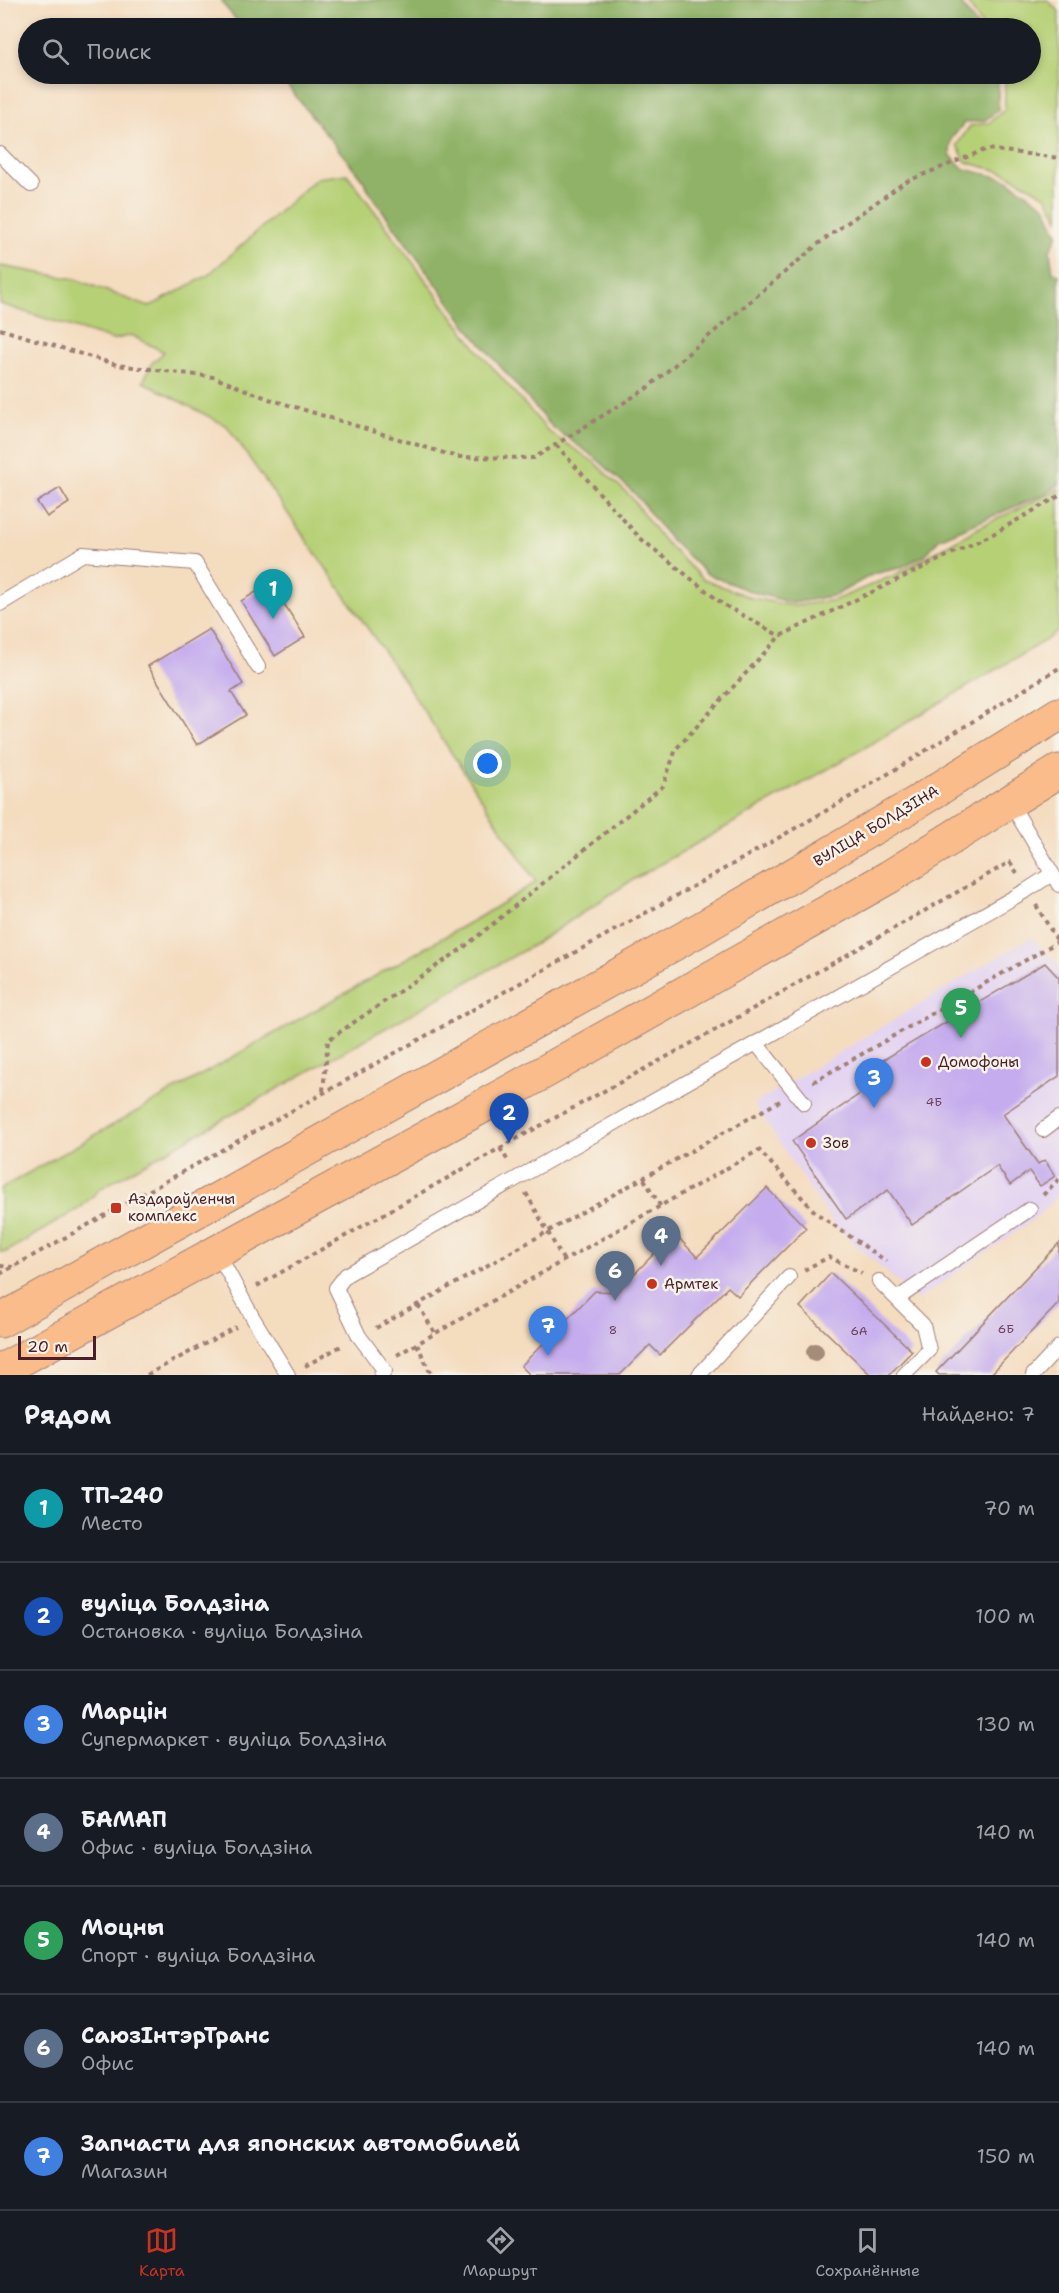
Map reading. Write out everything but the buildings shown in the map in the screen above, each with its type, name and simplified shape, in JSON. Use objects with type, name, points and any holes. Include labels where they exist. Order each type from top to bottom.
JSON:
[{"type":"main road","name":"ВУЛІЦА БОЛДЗІНА","points":[[0,1321],[697,931],[911,806],[1059,714]]},
{"type":"main road","points":[[0,1371],[719,973],[888,877],[1059,771]]},
{"type":"main road","points":[[697,931],[720,933],[730,941],[731,955],[719,973]]},
{"type":"lane","points":[[0,154],[31,184]]},
{"type":"lane","points":[[0,604],[83,554],[195,563],[258,667]]},
{"type":"lane","points":[[380,1370],[336,1288],[346,1275],[1027,890],[1055,879],[1010,802]]},
{"type":"lane","points":[[756,1043],[800,1098]]},
{"type":"lane","points":[[1043,1130],[1059,1118]]},
{"type":"lane","points":[[898,1298],[1030,1209]]},
{"type":"lane","points":[[217,1252],[254,1318],[292,1373]]},
{"type":"lane","points":[[705,1373],[789,1277]]},
{"type":"lane","points":[[879,1281],[923,1325],[929,1350],[904,1375]]},
{"type":"lane","points":[[1033,1375],[1059,1347]]},
{"type":"path","points":[[0,329],[117,365],[213,377],[269,399],[457,457],[534,458],[646,389],[823,240],[906,182],[987,149],[1059,158]]},
{"type":"path","points":[[556,445],[640,538],[724,605],[780,636]]},
{"type":"path","points":[[323,1091],[328,1040],[463,948],[663,786],[676,749],[780,636],[993,534],[1059,496]]},
{"type":"path","points":[[0,1274],[323,1091],[565,959],[832,807],[1059,668]]},
{"type":"path","points":[[261,1293],[256,1285],[712,1032],[1011,862],[1059,941],[800,1098],[644,1179],[292,1373]]},
{"type":"path","points":[[380,1370],[435,1333],[662,1207],[759,1150],[816,1213],[919,1284]]},
{"type":"path","points":[[644,1179],[662,1207]]},
{"type":"path","points":[[548,1233],[564,1261]]},
{"type":"path","points":[[789,1277],[829,1257],[879,1281]]},
{"type":"path","points":[[0,1266],[14,1267]]},
{"type":"path","points":[[418,1305],[435,1333]]},
{"type":"path","points":[[147,1375],[254,1318]]},
{"type":"path","points":[[417,1344],[429,1370],[434,1375]]},
{"type":"path","points":[[299,1356],[305,1366]]},
{"type":"shaded area","points":[[1031,937],[1059,965],[1059,1194],[1040,1215],[918,1300],[834,1225],[754,1104]]},
{"type":"green space","points":[[222,0],[958,0],[972,18],[235,18]]},
{"type":"green space","points":[[966,0],[1047,0],[1059,11],[1059,219],[1046,196],[1006,173],[966,162],[957,145],[970,126],[989,123],[1005,109],[1005,84],[1041,84],[1041,18],[978,18]]},
{"type":"green space","points":[[286,84],[998,84],[998,110],[984,121],[965,122],[951,139],[950,155],[964,169],[1006,179],[1045,206],[1058,234],[1050,251],[1053,272],[1059,275],[1059,485],[1044,494],[939,539],[925,555],[900,568],[873,574],[836,595],[793,603],[752,592],[707,574],[669,538],[636,495],[597,459],[552,427],[472,333],[374,199],[363,180]]},
{"type":"green space","points":[[347,174],[480,353],[549,432],[594,462],[631,497],[663,540],[703,579],[752,598],[794,606],[835,600],[897,574],[980,527],[1059,489],[1059,630],[1046,640],[847,758],[629,882],[535,944],[101,1188],[80,1208],[6,1252],[0,1252],[0,1189],[481,916],[536,882],[403,679],[227,426],[143,382],[152,363],[164,352],[131,335],[113,340],[0,304],[0,266],[75,279],[149,307],[207,276],[317,178]]},
{"type":"place","name":"ТП-240","points":[[273,619]]},
{"type":"place","name":"Моцны","points":[[961,1038]]},
{"type":"place","name":"Домофоны","points":[[926,1062]]},
{"type":"place","name":"Марцін","points":[[874,1108]]},
{"type":"place","name":"вуліца Болдзіна","points":[[509,1143]]},
{"type":"place","name":"Зов","points":[[811,1143]]},
{"type":"place","name":"Аздараўленчы комплекс","points":[[116,1208]]},
{"type":"place","name":"БАМАП","points":[[661,1266]]},
{"type":"place","name":"Армтек","points":[[652,1284]]},
{"type":"place","name":"СаюзІнтэрТранс","points":[[615,1301]]},
{"type":"place","name":"Запчасти для японских автомобилей","points":[[548,1356]]}]
